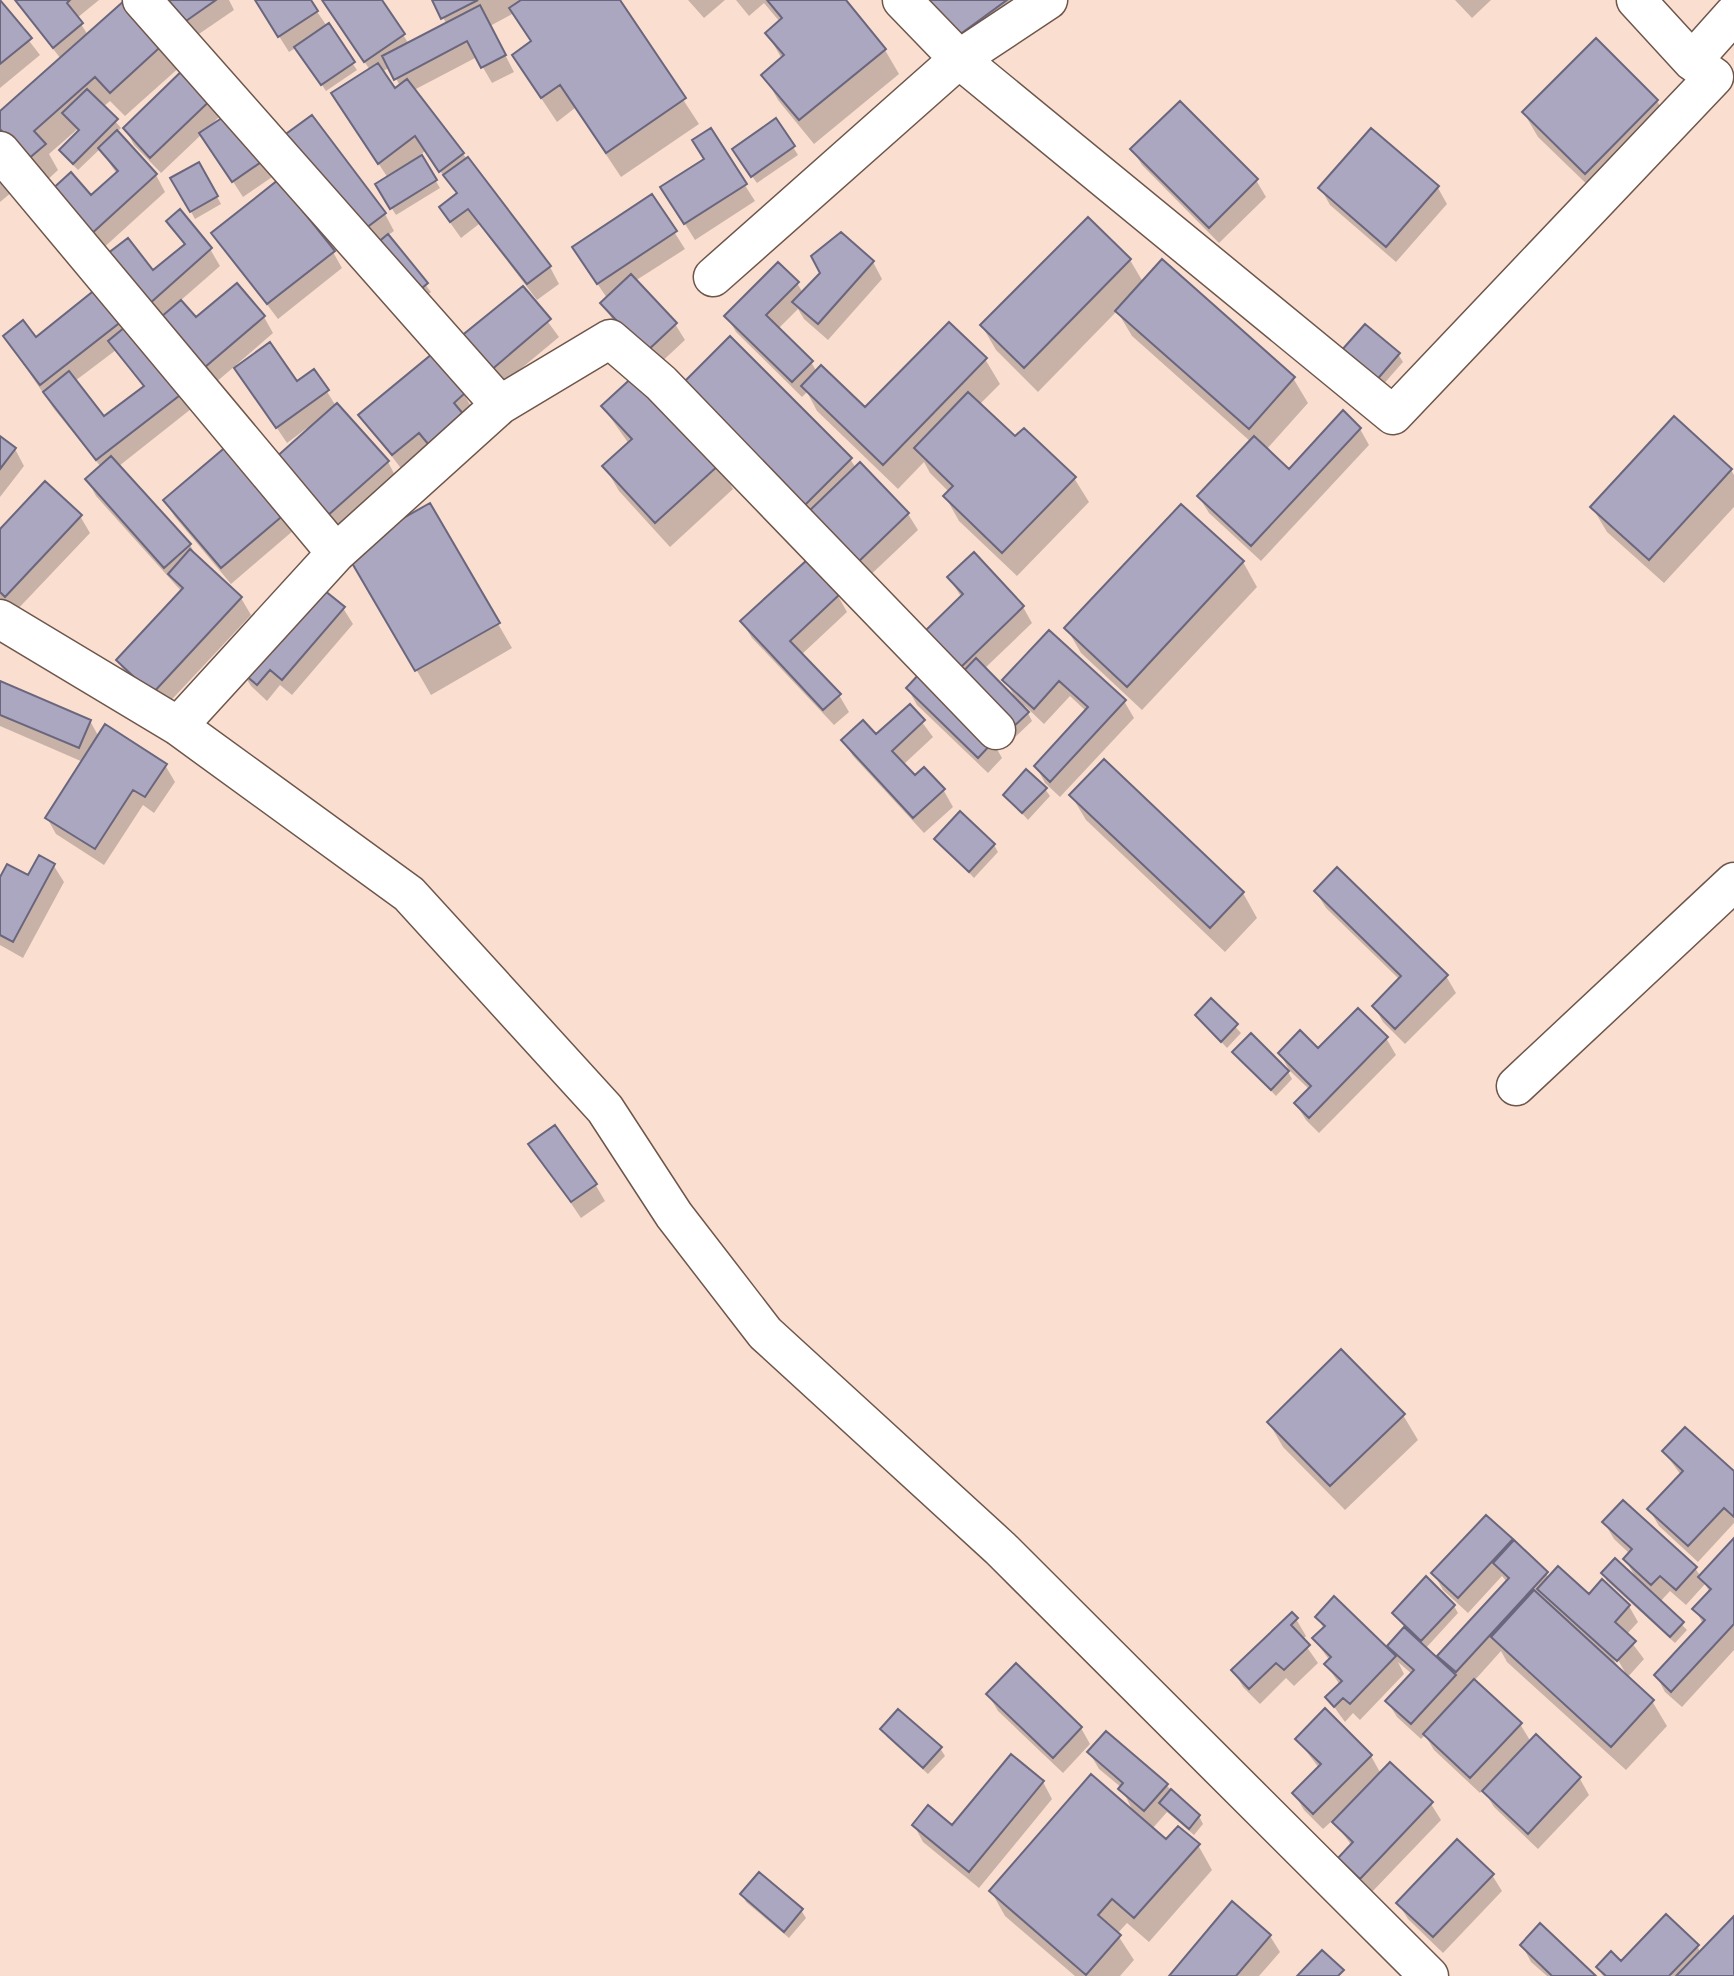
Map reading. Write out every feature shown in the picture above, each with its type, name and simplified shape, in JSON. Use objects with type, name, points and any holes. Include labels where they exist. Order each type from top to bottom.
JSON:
[{"type":"street","points":[[142,0],[500,405]]},
{"type":"street","points":[[902,0],[959,59],[1393,415],[1714,77],[1692,61],[1636,0]]},
{"type":"street","points":[[713,277],[959,59],[1048,0]]},
{"type":"street","points":[[1692,61],[1734,14]]},
{"type":"street","points":[[0,151],[336,553]]},
{"type":"street","points":[[178,726],[336,553],[500,405],[610,339],[661,383],[996,730]]},
{"type":"street","points":[[0,620],[178,726],[409,894],[605,1109],[674,1215],[765,1333],[1000,1548],[1429,1976]]},
{"type":"street","points":[[1516,1086],[1734,882]]},
{"type":"building","points":[[0,0],[32,38],[0,64]]},
{"type":"building","points":[[15,0],[70,0],[67,3],[83,23],[53,48]]},
{"type":"building","points":[[125,0],[169,39],[110,93],[95,77],[34,131],[46,144],[27,160],[0,129],[0,111]]},
{"type":"building","points":[[168,0],[216,0],[186,21]]},
{"type":"building","points":[[255,0],[311,0],[318,11],[278,37]]},
{"type":"building","points":[[322,0],[382,0],[405,34],[364,62]]},
{"type":"building","points":[[432,0],[478,0],[441,19]]},
{"type":"building","points":[[521,0],[620,0],[686,98],[606,153],[560,85],[541,98],[512,55],[531,41],[509,8]]},
{"type":"building","points":[[767,0],[846,0],[886,49],[799,120],[761,75],[784,55],[765,33],[782,18]]},
{"type":"building","points":[[927,0],[1007,0],[955,38]]},
{"type":"building","points":[[480,5],[506,55],[481,68],[467,41],[394,80],[382,56]]},
{"type":"building","points":[[329,23],[355,62],[321,85],[294,47]]},
{"type":"building","points":[[1596,38],[1658,100],[1585,174],[1522,112]]},
{"type":"building","points":[[190,63],[218,93],[150,158],[123,128]]},
{"type":"building","points":[[378,63],[395,88],[407,79],[464,153],[439,172],[415,136],[378,164],[331,93]]},
{"type":"building","points":[[87,89],[118,119],[73,164],[59,150],[79,130],[62,113]]},
{"type":"building","points":[[1180,101],[1258,179],[1209,228],[1130,149]]},
{"type":"building","points":[[234,110],[267,158],[232,182],[199,133]]},
{"type":"building","points":[[312,115],[386,213],[354,237],[279,139]]},
{"type":"building","points":[[776,118],[795,146],[751,177],[732,149]]},
{"type":"building","points":[[711,128],[747,184],[684,224],[660,187],[704,159],[692,140]]},
{"type":"building","points":[[1371,128],[1439,186],[1386,247],[1318,188]]},
{"type":"building","points":[[117,130],[157,174],[89,236],[49,192],[71,172],[91,195],[118,171],[98,148]]},
{"type":"building","points":[[422,155],[437,180],[390,209],[375,184]]},
{"type":"building","points":[[468,157],[551,266],[527,284],[468,209],[450,222],[439,207],[457,193],[443,175]]},
{"type":"building","points":[[199,162],[218,196],[190,212],[170,178]]},
{"type":"building","points":[[278,180],[335,251],[267,304],[211,233]]},
{"type":"building","points":[[652,194],[677,231],[597,284],[572,247]]},
{"type":"building","points":[[180,209],[212,248],[148,305],[107,254],[128,238],[153,270],[185,244],[166,221]]},
{"type":"building","points":[[1088,217],[1131,259],[1024,368],[980,325]]},
{"type":"building","points":[[841,232],[874,261],[818,324],[792,302],[820,273],[811,256]]},
{"type":"building","points":[[388,234],[428,283],[410,298],[370,249]]},
{"type":"building","points":[[1162,259],[1295,377],[1249,429],[1115,311]]},
{"type":"building","points":[[778,262],[799,282],[766,315],[813,361],[792,382],[724,316]]},
{"type":"building","points":[[631,274],[677,323],[646,352],[600,303]]},
{"type":"building","points":[[237,283],[265,316],[198,373],[155,322],[181,300],[196,317]]},
{"type":"building","points":[[101,285],[127,317],[40,385],[3,336],[23,320],[36,337]]},
{"type":"building","points":[[523,286],[551,319],[483,377],[454,342]]},
{"type":"building","points":[[949,322],[987,358],[883,465],[801,386],[821,365],[865,407]]},
{"type":"building","points":[[130,323],[184,392],[96,460],[43,392],[69,371],[104,416],[144,386],[108,341]]},
{"type":"building","points":[[1365,324],[1400,353],[1368,390],[1333,360]]},
{"type":"building","points":[[730,336],[852,458],[800,510],[677,389]]},
{"type":"building","points":[[270,342],[297,381],[314,369],[329,390],[276,428],[234,368]]},
{"type":"building","points":[[432,354],[465,393],[454,403],[464,415],[429,445],[419,433],[392,455],[358,415]]},
{"type":"building","points":[[637,373],[720,464],[655,523],[602,466],[632,439],[601,406]]},
{"type":"building","points":[[968,392],[1015,436],[1024,428],[1076,477],[1002,553],[943,496],[953,486],[914,448]]},
{"type":"building","points":[[337,403],[389,461],[326,517],[274,459]]},
{"type":"building","points":[[1343,410],[1361,428],[1251,546],[1197,496],[1254,436],[1289,469]]},
{"type":"building","points":[[1674,416],[1732,469],[1649,560],[1590,507]]},
{"type":"building","points":[[0,436],[16,448],[0,469]]},
{"type":"building","points":[[228,445],[286,513],[221,568],[163,500]]},
{"type":"building","points":[[111,456],[191,544],[164,568],[85,479]]},
{"type":"building","points":[[860,462],[909,513],[854,566],[805,515]]},
{"type":"building","points":[[45,481],[82,515],[5,597],[0,592],[0,529]]},
{"type":"building","points":[[430,503],[500,623],[415,671],[345,551]]},
{"type":"building","points":[[1181,504],[1244,561],[1127,687],[1064,628]]},
{"type":"building","points":[[190,549],[242,597],[152,694],[116,660],[183,588],[168,574]]},
{"type":"building","points":[[974,552],[1024,606],[959,669],[924,632],[963,594],[947,577]]},
{"type":"building","points":[[807,560],[839,595],[790,641],[841,694],[823,710],[740,621]]},
{"type":"building","points":[[314,582],[345,607],[282,680],[270,670],[257,685],[239,670]]},
{"type":"building","points":[[1049,630],[1126,700],[1050,782],[1034,766],[1088,707],[1059,681],[1034,709],[1002,680]]},
{"type":"building","points":[[976,658],[1029,712],[1008,732],[956,679]]},
{"type":"building","points":[[922,671],[994,741],[978,758],[906,688]]},
{"type":"building","points":[[0,681],[91,720],[79,748],[0,715]]},
{"type":"building","points":[[910,704],[925,720],[892,751],[915,775],[924,767],[945,789],[913,818],[841,740],[863,720],[876,734]]},
{"type":"building","points":[[105,724],[167,764],[145,797],[133,790],[95,849],[45,818]]},
{"type":"building","points":[[1104,759],[1244,892],[1210,928],[1069,795]]},
{"type":"building","points":[[1026,769],[1047,788],[1022,813],[1003,795]]},
{"type":"building","points":[[960,811],[995,844],[969,872],[934,839]]},
{"type":"building","points":[[39,855],[55,864],[13,942],[0,935],[0,877],[7,864],[28,875]]},
{"type":"building","points":[[1337,867],[1448,975],[1395,1029],[1372,1006],[1401,976],[1314,891]]},
{"type":"building","points":[[1211,998],[1238,1024],[1221,1042],[1195,1015]]},
{"type":"building","points":[[1358,1008],[1388,1037],[1309,1118],[1294,1103],[1311,1086],[1278,1053],[1300,1030],[1318,1048]]},
{"type":"building","points":[[1251,1033],[1289,1071],[1271,1090],[1232,1052]]},
{"type":"building","points":[[555,1125],[597,1184],[571,1202],[528,1144]]},
{"type":"building","points":[[1341,1349],[1405,1414],[1330,1486],[1267,1422]]},
{"type":"building","points":[[1685,1427],[1734,1471],[1734,1517],[1724,1508],[1688,1546],[1647,1509],[1683,1471],[1662,1451]]},
{"type":"building","points":[[1623,1500],[1697,1567],[1676,1590],[1660,1576],[1651,1585],[1623,1559],[1632,1549],[1602,1522]]},
{"type":"building","points":[[1486,1515],[1513,1539],[1458,1598],[1431,1573]]},
{"type":"building","points":[[1734,1538],[1734,1624],[1671,1692],[1654,1675],[1705,1620],[1692,1609],[1711,1589],[1698,1577]]},
{"type":"building","points":[[1514,1540],[1548,1572],[1456,1672],[1437,1656],[1509,1578],[1493,1563]]},
{"type":"building","points":[[1615,1558],[1684,1622],[1670,1637],[1601,1573]]},
{"type":"building","points":[[1558,1566],[1589,1594],[1602,1579],[1630,1605],[1615,1622],[1636,1641],[1617,1661],[1537,1589]]},
{"type":"building","points":[[1426,1576],[1455,1605],[1421,1641],[1392,1613]]},
{"type":"building","points":[[1534,1590],[1654,1700],[1611,1747],[1491,1637]]},
{"type":"building","points":[[1334,1596],[1396,1656],[1350,1704],[1343,1698],[1334,1707],[1325,1697],[1342,1681],[1324,1664],[1331,1657],[1312,1638],[1325,1626],[1315,1617]]},
{"type":"building","points":[[1292,1612],[1298,1618],[1291,1625],[1310,1645],[1284,1670],[1276,1663],[1249,1689],[1231,1670]]},
{"type":"building","points":[[1404,1627],[1456,1675],[1411,1724],[1385,1701],[1414,1670],[1387,1646]]},
{"type":"building","points":[[1016,1663],[1082,1727],[1053,1758],[986,1694]]},
{"type":"building","points":[[1474,1679],[1522,1723],[1470,1778],[1423,1734]]},
{"type":"building","points":[[1325,1708],[1372,1755],[1313,1814],[1292,1793],[1321,1764],[1295,1739]]},
{"type":"building","points":[[898,1709],[942,1747],[923,1768],[880,1729]]},
{"type":"building","points":[[1106,1731],[1168,1784],[1144,1811],[1118,1789],[1123,1783],[1087,1752]]},
{"type":"building","points":[[1536,1734],[1581,1777],[1528,1834],[1482,1791]]},
{"type":"building","points":[[1011,1754],[1044,1781],[969,1872],[912,1825],[928,1805],[952,1825]]},
{"type":"building","points":[[1390,1762],[1433,1802],[1360,1879],[1338,1858],[1353,1842],[1332,1822]]},
{"type":"building","points":[[1091,1774],[1166,1839],[1178,1826],[1200,1844],[1134,1918],[1112,1899],[1098,1915],[1121,1935],[1086,1975],[989,1891]]},
{"type":"building","points":[[1171,1789],[1200,1815],[1189,1829],[1159,1803]]},
{"type":"building","points":[[1457,1839],[1494,1874],[1433,1937],[1396,1903]]},
{"type":"building","points":[[759,1872],[803,1909],[784,1932],[740,1894]]},
{"type":"building","points":[[1232,1901],[1271,1935],[1236,1976],[1169,1976]]},
{"type":"building","points":[[1666,1914],[1699,1945],[1669,1976],[1606,1976],[1596,1967],[1611,1951],[1621,1961]]},
{"type":"building","points":[[1734,1916],[1734,1976],[1676,1976]]},
{"type":"building","points":[[1540,1923],[1596,1976],[1552,1976],[1520,1945]]},
{"type":"building","points":[[1322,1950],[1344,1970],[1338,1976],[1297,1976]]}]
